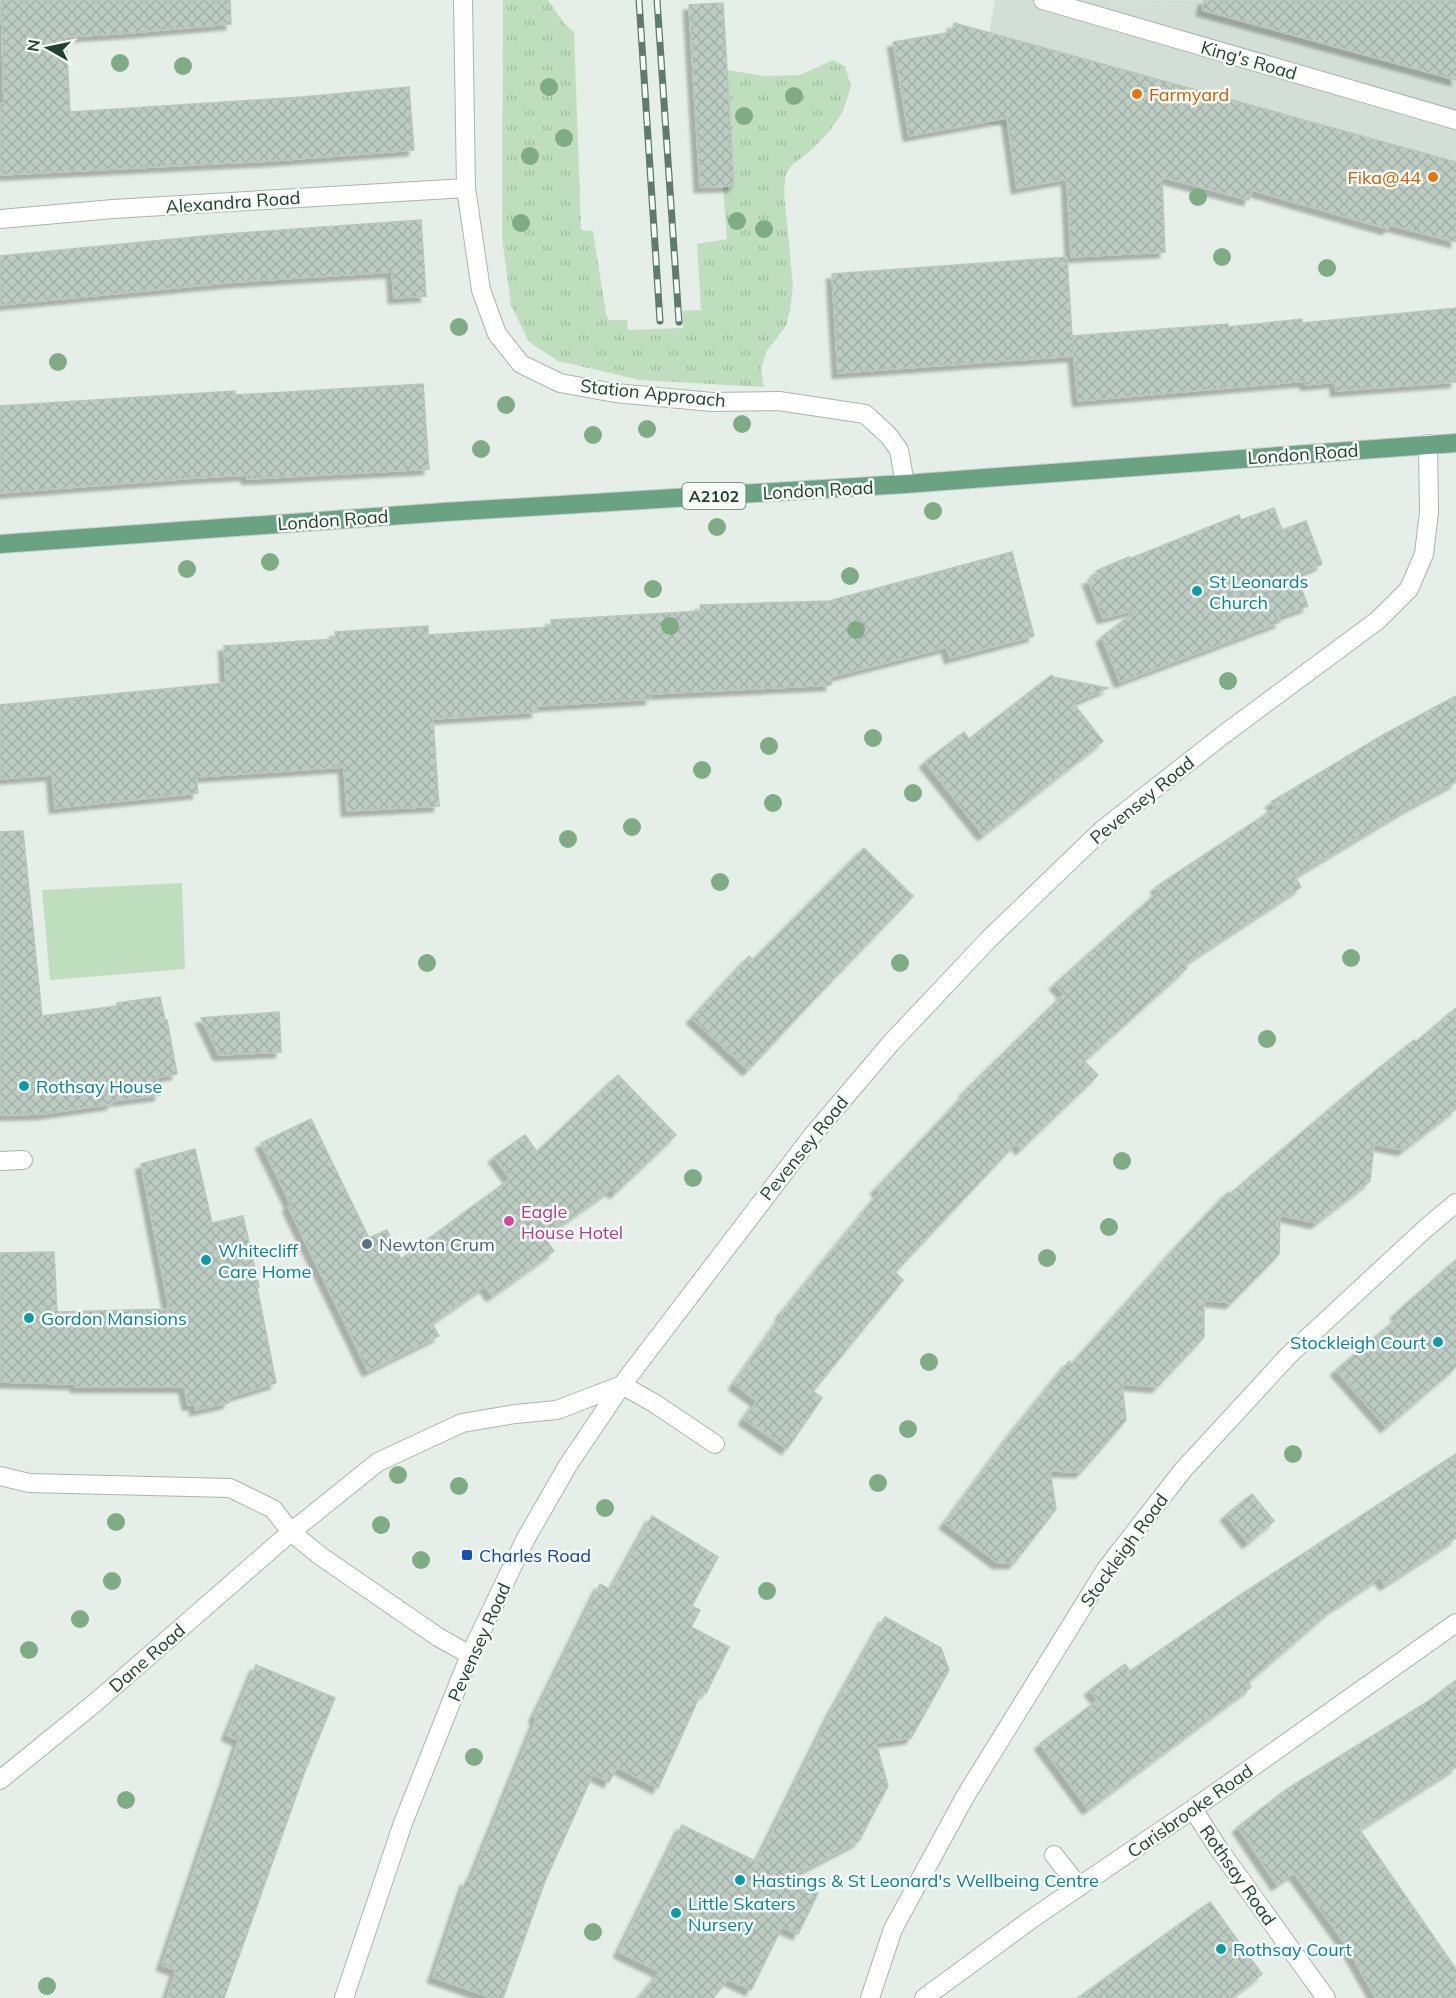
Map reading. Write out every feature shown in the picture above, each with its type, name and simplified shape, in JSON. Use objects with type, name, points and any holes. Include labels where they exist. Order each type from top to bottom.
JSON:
[{"type":"main road","name":"London Road","points":[[0,544],[433,513],[905,484],[1456,443]]},
{"type":"street","name":"Station Approach","points":[[463,0],[466,188],[481,290],[497,334],[521,364],[560,383],[615,393],[712,402],[779,401],[865,414],[888,435],[899,450],[905,484]]},
{"type":"street","name":"King's Road","points":[[1043,0],[1456,120]]},
{"type":"street","name":"Alexandra Road","points":[[0,219],[113,209],[466,188]]},
{"type":"street","name":"Pevensey Road","points":[[344,1998],[403,1823],[470,1655],[530,1531],[568,1465],[622,1385],[812,1136],[890,1044],[989,939],[1102,830],[1223,735],[1378,620],[1409,589],[1424,554],[1429,512],[1428,444]]},
{"type":"street","points":[[0,1161],[23,1160]]},
{"type":"street","name":"Stockleigh Road","points":[[870,1998],[893,1929],[966,1795],[1106,1569],[1183,1470],[1289,1355],[1456,1203]]},
{"type":"street","points":[[291,1532],[378,1462],[462,1423],[557,1410],[622,1385],[654,1403],[715,1444]]},
{"type":"street","points":[[0,1476],[29,1483],[230,1488],[273,1509],[291,1532],[319,1554],[390,1604],[470,1655]]},
{"type":"street","name":"Dane Road","points":[[0,1780],[96,1702],[291,1532]]},
{"type":"street","name":"Carisbrooke Road","points":[[924,1998],[1033,1918],[1193,1809],[1456,1623]]},
{"type":"street","name":"Rothsay Road","points":[[1193,1809],[1218,1848],[1326,1998]]},
{"type":"street","points":[[1054,1855],[1079,1887]]},
{"type":"shaded area","points":[[995,0],[1456,1],[1456,236],[973,120]]},
{"type":"green space","points":[[503,0],[548,0],[564,23],[574,32],[581,230],[593,231],[606,314],[609,320],[627,320],[628,330],[683,328],[682,311],[701,310],[697,244],[727,239],[723,186],[734,185],[727,70],[764,76],[800,75],[833,60],[845,66],[851,87],[842,113],[829,132],[792,165],[786,174],[784,191],[793,287],[786,326],[766,352],[761,369],[764,387],[640,380],[558,361],[529,342],[511,305],[502,238]]},
{"type":"green space","points":[[182,883],[185,969],[50,980],[42,890]]},
{"type":"building","points":[[1,0],[230,0],[231,24],[66,37],[70,112],[302,97],[409,87],[414,150],[270,161],[0,175],[0,104],[4,103]]},
{"type":"building","points":[[1204,0],[1456,0],[1456,80],[1202,10]]},
{"type":"building","points":[[723,3],[734,186],[700,187],[689,5]]},
{"type":"building","points":[[954,23],[1456,162],[1456,242],[1390,225],[1388,229],[1252,190],[1249,200],[1162,177],[1165,252],[1071,257],[1067,179],[1017,188],[1007,118],[909,136],[893,42],[952,32]]},
{"type":"building","points":[[421,220],[426,296],[394,298],[392,272],[235,282],[0,305],[0,256],[225,234]]},
{"type":"building","points":[[1067,257],[1072,336],[1228,324],[1228,327],[1302,319],[1302,323],[1456,308],[1456,382],[1336,391],[1335,382],[1306,385],[1306,381],[1078,401],[1072,337],[1073,356],[838,373],[832,274]]},
{"type":"building","points":[[423,384],[429,469],[247,479],[247,475],[0,493],[0,406],[235,391],[235,395]]},
{"type":"building","name":"St Leonards Church","points":[[1274,508],[1282,530],[1306,521],[1322,564],[1296,575],[1308,606],[1278,617],[1280,622],[1120,682],[1102,637],[1138,609],[1103,618],[1088,580],[1097,576],[1096,571],[1129,557],[1129,559],[1239,515],[1241,520]]},
{"type":"building","points":[[1012,552],[1034,636],[950,658],[947,647],[831,677],[831,685],[650,694],[651,699],[536,706],[537,712],[433,719],[439,806],[347,811],[344,767],[196,777],[198,793],[55,808],[52,775],[0,779],[0,705],[226,683],[224,646],[336,639],[335,632],[428,626],[428,635],[552,627],[551,620],[701,611],[700,605],[829,601]]},
{"type":"building","points":[[1052,675],[1108,688],[1073,703],[1103,741],[983,835],[925,762],[964,732],[969,739]]},
{"type":"building","points":[[1456,696],[1456,782],[1409,807],[1295,876],[1301,887],[1184,964],[1187,968],[1084,1061],[1098,1075],[1021,1149],[1016,1143],[895,1272],[903,1280],[813,1391],[822,1398],[787,1449],[744,1419],[757,1401],[734,1384],[782,1316],[781,1314],[880,1192],[876,1189],[967,1092],[965,1091],[1064,994],[1055,984],[1159,891],[1156,887],[1275,808],[1271,802],[1383,735]]},
{"type":"building","points":[[23,831],[42,1016],[117,1006],[117,1003],[160,997],[165,1020],[167,1020],[177,1074],[156,1078],[160,1095],[42,1114],[0,1115],[0,832]]},
{"type":"building","points":[[864,848],[913,896],[748,1070],[692,1018],[749,956],[753,960]]},
{"type":"building","points":[[1456,1008],[1456,1109],[1403,1150],[1374,1144],[1370,1181],[1316,1223],[1280,1215],[1279,1254],[1231,1303],[1204,1300],[1204,1337],[1157,1387],[1122,1384],[1126,1420],[1081,1472],[1050,1471],[1056,1509],[1014,1563],[998,1563],[945,1523],[1013,1431],[1069,1361],[1072,1364],[1228,1192],[1230,1194],[1346,1095],[1414,1040],[1416,1042]]},
{"type":"building","points":[[279,1012],[281,1052],[219,1055],[201,1018]]},
{"type":"building","points":[[618,1075],[676,1135],[615,1193],[611,1189],[544,1237],[554,1251],[492,1296],[485,1286],[432,1323],[439,1336],[368,1371],[288,1206],[291,1205],[261,1143],[311,1119],[369,1238],[387,1230],[401,1259],[510,1179],[494,1157],[525,1135],[537,1152]]},
{"type":"building","points":[[195,1149],[212,1223],[243,1216],[259,1287],[257,1287],[276,1383],[230,1397],[228,1403],[195,1410],[195,1404],[188,1405],[184,1387],[76,1387],[76,1384],[0,1382],[0,1253],[54,1252],[57,1312],[169,1309],[141,1164]]},
{"type":"building","points":[[1456,1260],[1456,1367],[1386,1427],[1336,1370],[1399,1317],[1396,1313]]},
{"type":"building","points":[[1456,1454],[1456,1538],[1385,1585],[1380,1577],[1331,1610],[1248,1682],[1251,1687],[1088,1809],[1040,1744],[1098,1700],[1090,1690],[1125,1664],[1130,1671],[1240,1595]]},
{"type":"building","points":[[1252,1494],[1274,1521],[1248,1543],[1226,1515]]},
{"type":"building","points":[[652,1516],[718,1557],[692,1606],[700,1610],[691,1627],[729,1647],[706,1693],[702,1691],[658,1788],[617,1767],[609,1782],[593,1774],[545,1881],[503,1998],[492,1998],[433,1977],[466,1880],[470,1882],[537,1718],[534,1717],[600,1584],[611,1590]]},
{"type":"building","points":[[885,1617],[941,1648],[949,1670],[911,1738],[876,1743],[888,1786],[859,1841],[788,1878],[818,1893],[798,1934],[782,1927],[751,1990],[728,1979],[713,1998],[639,1998],[660,1972],[619,1952],[682,1825],[757,1862],[833,1709]]},
{"type":"building","points":[[256,1665],[335,1698],[305,1771],[224,1998],[167,1998],[176,1970],[162,1965],[239,1740],[227,1735]]},
{"type":"building","points":[[1456,1680],[1456,1767],[1359,1829],[1456,1969],[1456,1998],[1376,1998],[1344,1942],[1294,1873],[1277,1885],[1238,1827],[1287,1789],[1429,1701]]},
{"type":"building","points":[[1210,1902],[1262,1974],[1231,1998],[1078,1998]]},
{"type":"railway","points":[[639,0],[660,321]]},
{"type":"railway","points":[[657,0],[679,322]]},
{"type":"place","name":"Farmyard","points":[[1137,94]]},
{"type":"place","name":"Fika@44","points":[[1433,177]]},
{"type":"place","name":"St Leonards Church","points":[[1197,591]]},
{"type":"place","name":"Rothsay House","points":[[24,1086]]},
{"type":"place","name":"Eagle House Hotel","points":[[509,1221]]},
{"type":"place","name":"Newton Crum","points":[[367,1244]]},
{"type":"place","name":"Whitecliff Care Home","points":[[206,1260]]},
{"type":"place","name":"Gordon Mansions","points":[[29,1318]]},
{"type":"place","name":"Stockleigh Court","points":[[1438,1342]]},
{"type":"place","name":"Charles Road","points":[[467,1555]]},
{"type":"place","name":"Hastings & St Leonard's Wellbeing Centre","points":[[740,1880]]},
{"type":"place","name":"Little Skaters Nursery","points":[[676,1913]]},
{"type":"place","name":"Rothsay Court","points":[[1221,1949]]}]
